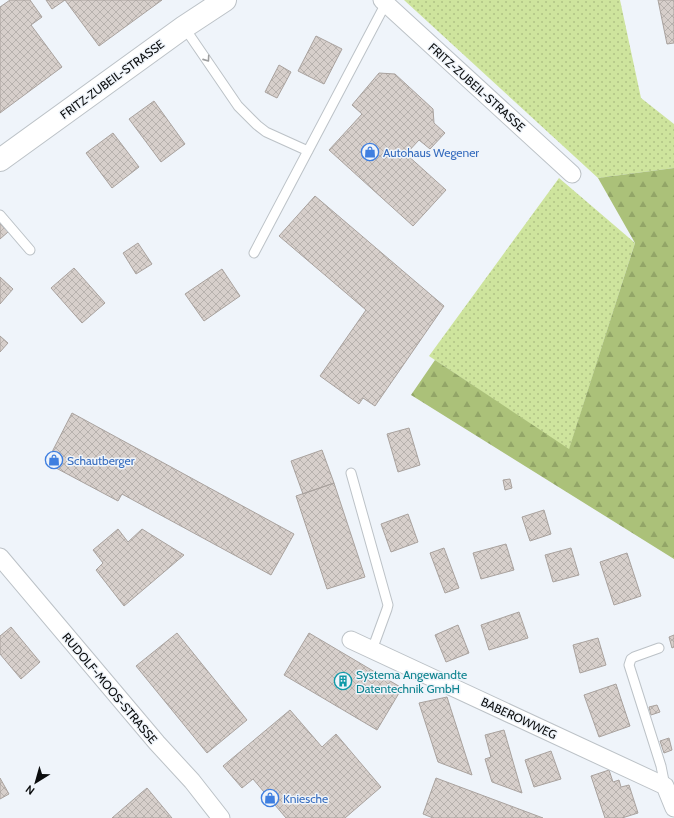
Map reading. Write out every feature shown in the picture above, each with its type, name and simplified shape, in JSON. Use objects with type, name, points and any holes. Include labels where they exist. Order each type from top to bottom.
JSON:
[{"type":"street","name":"FRITZ-ZUBEIL-STRASSE","points":[[0,160],[184,27],[225,0]]},
{"type":"street","name":"FRITZ-ZUBEIL-STRASSE","points":[[384,2],[572,174]]},
{"type":"street","name":"RUDOLF-MOOS-STRASSE","points":[[0,557],[156,743],[192,781],[221,818]]},
{"type":"street","name":"BABEROWWEG","points":[[351,640],[665,786]]},
{"type":"street","points":[[665,786],[674,808]]},
{"type":"lane","points":[[254,253],[384,2]]},
{"type":"lane","points":[[184,27],[238,106],[256,125],[266,132],[308,151]]},
{"type":"lane","points":[[0,215],[30,250]]},
{"type":"lane","points":[[351,473],[388,605],[372,650]]},
{"type":"lane","points":[[659,648],[634,656],[629,665],[661,766],[665,786]]},
{"type":"green space","points":[[404,0],[620,0],[641,98],[674,124],[674,168],[598,178]]},
{"type":"green space","points":[[674,168],[674,559],[411,395],[435,360],[569,449],[635,243],[598,178]]},
{"type":"green space","points":[[559,178],[635,243],[569,450],[429,356]]},
{"type":"building","points":[[10,0],[30,0],[42,17],[31,25],[62,67],[0,113],[0,7]]},
{"type":"building","points":[[46,0],[65,0],[52,9]]},
{"type":"building","points":[[65,0],[162,0],[99,46]]},
{"type":"building","points":[[658,0],[674,0],[674,43],[667,44]]},
{"type":"building","points":[[316,36],[342,49],[324,84],[298,71]]},
{"type":"building","points":[[279,65],[291,72],[277,98],[265,92]]},
{"type":"building","name":"Autohaus Wegener","points":[[379,73],[395,74],[433,109],[434,123],[445,133],[430,149],[419,140],[406,154],[446,190],[413,226],[329,150],[362,114],[352,105]]},
{"type":"building","points":[[154,101],[185,144],[161,162],[129,119]]},
{"type":"building","points":[[113,133],[139,167],[112,188],[86,153]]},
{"type":"building","points":[[315,196],[444,306],[375,406],[363,398],[359,404],[320,376],[366,310],[279,236]]},
{"type":"building","points":[[0,222],[8,232],[0,239]]},
{"type":"building","points":[[138,243],[152,264],[136,274],[123,253]]},
{"type":"building","points":[[74,268],[105,303],[82,323],[51,288]]},
{"type":"building","points":[[222,269],[240,296],[204,321],[185,294]]},
{"type":"building","points":[[0,277],[13,289],[0,304]]},
{"type":"building","points":[[0,336],[8,343],[0,352]]},
{"type":"building","points":[[72,413],[294,534],[271,575],[122,494],[118,501],[56,468],[52,452]]},
{"type":"building","points":[[409,428],[420,465],[398,472],[387,434]]},
{"type":"building","points":[[322,450],[334,483],[303,494],[291,461]]},
{"type":"building","points":[[510,479],[512,488],[505,490],[503,480]]},
{"type":"building","points":[[334,483],[365,577],[327,589],[296,496]]},
{"type":"building","points":[[544,510],[551,534],[530,541],[522,517]]},
{"type":"building","points":[[408,514],[418,542],[391,552],[381,524]]},
{"type":"building","points":[[118,529],[128,542],[142,529],[184,555],[124,606],[96,570],[103,563],[93,550]]},
{"type":"building","points":[[506,544],[514,570],[481,579],[473,553]]},
{"type":"building","points":[[444,548],[459,588],[445,593],[430,553]]},
{"type":"building","points":[[571,548],[579,575],[553,582],[545,555]]},
{"type":"building","points":[[627,553],[641,596],[614,605],[600,562]]},
{"type":"building","points":[[519,612],[528,638],[489,650],[481,625]]},
{"type":"building","points":[[458,625],[469,653],[446,662],[435,635]]},
{"type":"building","points":[[11,627],[40,662],[21,679],[0,654],[0,636]]},
{"type":"building","points":[[177,633],[247,720],[207,753],[136,666]]},
{"type":"building","name":"Systema Angewandte Datentechnik GmbH","points":[[309,633],[402,688],[377,730],[284,675]]},
{"type":"building","points":[[674,635],[674,647],[672,648],[669,637]]},
{"type":"building","points":[[598,638],[606,665],[580,673],[573,645]]},
{"type":"building","points":[[616,684],[630,726],[599,737],[584,695]]},
{"type":"building","points":[[447,697],[472,775],[438,762],[419,703]]},
{"type":"building","points":[[657,705],[660,712],[651,715],[649,707]]},
{"type":"building","points":[[290,710],[322,747],[336,734],[381,787],[345,818],[286,818],[253,779],[242,788],[223,766]]},
{"type":"building","points":[[504,730],[522,793],[492,782],[485,759],[491,757],[485,735]]},
{"type":"building","points":[[669,738],[672,750],[664,753],[660,741]]},
{"type":"building","points":[[551,751],[561,779],[534,787],[525,760]]},
{"type":"building","points":[[609,770],[613,782],[619,780],[621,787],[629,785],[638,813],[622,818],[605,818],[591,776]]},
{"type":"building","points":[[0,778],[9,794],[0,799]]},
{"type":"building","points":[[436,778],[543,818],[433,818],[423,814]]},
{"type":"building","points":[[147,788],[172,818],[112,818],[141,793]]},
{"type":"place","name":"Autohaus Wegener","points":[[370,152]]},
{"type":"place","name":"Schautberger","points":[[54,460]]},
{"type":"place","name":"Systema Angewandte Datentechnik GmbH","points":[[343,681]]},
{"type":"place","name":"Kniesche","points":[[270,798]]}]
